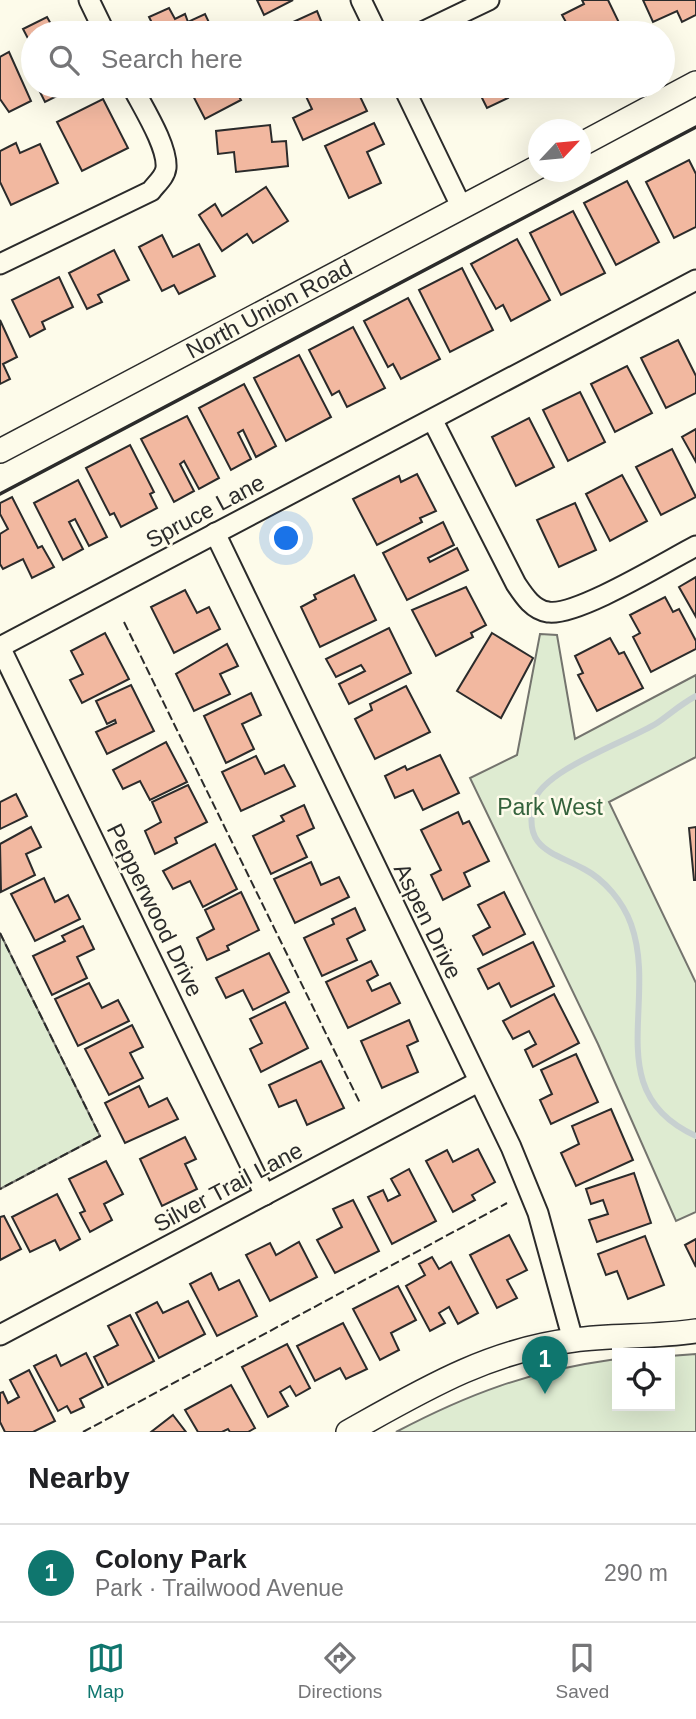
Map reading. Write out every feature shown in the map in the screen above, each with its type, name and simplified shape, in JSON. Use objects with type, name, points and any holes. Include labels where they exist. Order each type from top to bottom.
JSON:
[{"type":"street","points":[[89,0],[99,21]]},
{"type":"street","points":[[361,0],[371,21]]},
{"type":"street","points":[[445,21],[489,0]]},
{"type":"street","points":[[675,94],[696,83]]},
{"type":"street","points":[[0,264],[151,191],[164,175],[167,166],[161,145],[138,98]]},
{"type":"street","points":[[409,98],[462,208]]},
{"type":"street","points":[[591,139],[668,98]]},
{"type":"street","name":"North Union Road","points":[[0,451],[528,172]]},
{"type":"street","name":"Spruce Lane","points":[[0,647],[696,280]]},
{"type":"street","points":[[433,421],[516,584],[531,604],[546,612],[562,612],[605,594],[696,546]]},
{"type":"street","name":"Aspen Drive","points":[[215,533],[511,1147],[538,1213],[573,1340]]},
{"type":"street","name":"Pepperwood Drive","points":[[0,647],[265,1195]]},
{"type":"street","name":"Silver Trail Lane","points":[[0,1335],[478,1082]]},
{"type":"street","points":[[348,1432],[439,1381],[514,1351],[573,1340],[696,1331]]},
{"type":"green space","name":"Park West","points":[[540,634],[557,635],[575,739],[696,675],[696,757],[609,802],[696,983],[696,1212],[676,1221],[598,1044],[470,778],[517,755]]},
{"type":"green space","points":[[0,933],[100,1136],[0,1189]]},
{"type":"green space","points":[[696,1354],[696,1432],[396,1432],[449,1406],[500,1386],[553,1371],[612,1360],[612,1411],[675,1411],[675,1356]]},
{"type":"building","points":[[257,0],[293,0],[264,15]]},
{"type":"building","points":[[582,0],[608,0],[618,21],[565,21],[562,15],[584,4]]},
{"type":"building","points":[[643,0],[696,0],[696,15],[682,22],[677,11],[653,21]]},
{"type":"building","points":[[169,8],[175,19],[185,14],[188,21],[151,21],[149,17]]},
{"type":"building","points":[[317,11],[321,21],[295,21]]},
{"type":"building","points":[[205,14],[208,21],[190,21]]},
{"type":"building","points":[[9,52],[21,79],[21,98],[30,98],[31,101],[9,112],[0,99],[0,57]]},
{"type":"building","points":[[194,98],[241,100],[205,119]]},
{"type":"building","points":[[307,98],[361,98],[367,111],[303,140],[293,118],[312,109]]},
{"type":"building","points":[[482,98],[508,98],[487,108]]},
{"type":"building","points":[[103,99],[128,148],[82,171],[57,122]]},
{"type":"building","points":[[374,123],[384,144],[367,152],[381,183],[349,198],[325,146]]},
{"type":"building","points":[[270,125],[272,142],[286,141],[288,166],[236,172],[234,152],[218,154],[216,131]]},
{"type":"building","points":[[16,143],[20,153],[40,144],[58,183],[11,205],[0,182],[0,151]]},
{"type":"building","points":[[689,160],[696,174],[696,227],[674,238],[646,182]]},
{"type":"building","points":[[627,181],[659,242],[616,265],[584,203]]},
{"type":"building","points":[[266,187],[288,221],[253,243],[247,234],[222,251],[199,215],[215,204],[222,216]]},
{"type":"building","points":[[573,211],[605,273],[561,295],[530,233]]},
{"type":"building","points":[[162,235],[173,257],[199,244],[215,276],[179,294],[174,285],[162,291],[139,247]]},
{"type":"building","points":[[517,239],[550,300],[511,321],[503,305],[496,309],[471,264]]},
{"type":"building","points":[[114,250],[129,280],[98,295],[102,302],[87,309],[69,273]]},
{"type":"building","points":[[462,268],[493,330],[450,352],[419,290]]},
{"type":"building","points":[[59,277],[73,307],[42,322],[45,329],[30,337],[12,300]]},
{"type":"building","points":[[408,298],[440,359],[401,379],[393,364],[388,367],[364,321]]},
{"type":"building","points":[[0,320],[17,357],[3,364],[10,379],[0,384]]},
{"type":"building","points":[[353,327],[385,388],[347,407],[339,391],[332,395],[309,350]]},
{"type":"building","points":[[678,340],[696,376],[696,393],[666,408],[641,358]]},
{"type":"building","points":[[299,355],[331,417],[286,441],[254,378]]},
{"type":"building","points":[[627,366],[652,413],[615,432],[591,384]]},
{"type":"building","points":[[244,384],[276,446],[256,457],[243,430],[238,433],[251,459],[231,470],[199,408]]},
{"type":"building","points":[[580,392],[605,442],[568,461],[543,410]]},
{"type":"building","points":[[187,416],[219,478],[199,489],[184,461],[180,464],[194,491],[174,502],[141,439]]},
{"type":"building","points":[[529,418],[554,467],[516,486],[492,437]]},
{"type":"building","points":[[696,429],[696,462],[682,437]]},
{"type":"building","points":[[130,445],[154,492],[150,494],[157,508],[121,527],[114,513],[110,515],[86,468]]},
{"type":"building","points":[[672,449],[696,497],[661,515],[636,467]]},
{"type":"building","points":[[417,474],[436,511],[420,518],[422,522],[377,545],[353,499],[399,476],[401,482]]},
{"type":"building","points":[[622,475],[647,521],[610,541],[586,494]]},
{"type":"building","points":[[78,480],[107,537],[89,546],[75,519],[69,522],[83,549],[63,560],[34,503]]},
{"type":"building","points":[[12,497],[38,548],[42,546],[54,567],[32,578],[23,559],[3,569],[0,564],[0,534],[8,529],[0,514],[0,503]]},
{"type":"building","points":[[575,503],[596,550],[559,567],[537,520]]},
{"type":"building","points":[[443,522],[454,545],[428,558],[430,562],[457,548],[468,570],[407,600],[383,553]]},
{"type":"building","points":[[354,575],[376,620],[320,647],[301,607],[316,599],[314,595]]},
{"type":"building","points":[[696,577],[696,617],[679,587]]},
{"type":"building","points":[[466,587],[486,625],[471,633],[473,637],[436,656],[412,610]]},
{"type":"building","points":[[185,590],[197,613],[209,607],[220,629],[174,653],[151,607]]},
{"type":"building","points":[[665,597],[673,612],[679,609],[696,641],[696,649],[651,672],[633,637],[640,633],[630,615]]},
{"type":"building","points":[[389,628],[411,673],[349,704],[339,684],[365,671],[361,665],[336,677],[326,659]]},
{"type":"building","points":[[105,633],[129,679],[82,703],[70,680],[83,674],[71,651]]},
{"type":"building","points":[[492,633],[533,658],[501,718],[457,691]]},
{"type":"building","points":[[610,638],[619,654],[624,652],[643,688],[597,711],[578,675],[583,673],[575,656]]},
{"type":"building","points":[[227,644],[238,666],[220,674],[230,694],[194,711],[176,674]]},
{"type":"building","points":[[131,685],[154,731],[107,754],[96,732],[116,723],[115,720],[107,724],[96,701]]},
{"type":"building","points":[[406,686],[430,732],[375,759],[355,719],[372,710],[370,704]]},
{"type":"building","points":[[251,693],[261,715],[242,724],[254,749],[226,763],[204,716]]},
{"type":"building","points":[[166,742],[187,782],[150,800],[140,781],[123,789],[113,770]]},
{"type":"building","points":[[440,755],[459,793],[423,810],[413,790],[395,798],[385,776],[405,766],[407,770]]},
{"type":"building","points":[[256,756],[265,774],[284,765],[295,786],[241,811],[222,772]]},
{"type":"building","points":[[188,785],[207,822],[175,838],[177,843],[155,854],[145,831],[161,822],[152,802]]},
{"type":"building","points":[[16,794],[27,816],[0,829],[0,802]]},
{"type":"building","points":[[304,805],[314,828],[297,836],[307,857],[271,874],[253,836],[284,821],[281,816]]},
{"type":"building","points":[[458,812],[463,824],[469,821],[489,861],[464,873],[470,886],[443,900],[431,875],[441,870],[421,830]]},
{"type":"building","points":[[31,827],[41,847],[26,854],[35,875],[1,892],[0,844]]},
{"type":"building","points":[[696,827],[696,880],[694,880],[689,828]]},
{"type":"building","points":[[215,844],[237,889],[203,907],[190,881],[173,889],[163,871]]},
{"type":"building","points":[[311,862],[321,885],[339,877],[349,897],[295,923],[274,879]]},
{"type":"building","points":[[44,878],[55,902],[68,895],[80,919],[35,941],[11,894]]},
{"type":"building","points":[[241,892],[259,930],[227,946],[229,950],[207,960],[197,938],[214,929],[205,910]]},
{"type":"building","points":[[504,892],[525,934],[483,955],[473,936],[490,927],[478,905]]},
{"type":"building","points":[[355,908],[365,930],[347,939],[357,960],[322,976],[304,938],[334,924],[332,919]]},
{"type":"building","points":[[83,926],[94,949],[77,957],[87,978],[52,995],[33,956],[65,941],[62,936]]},
{"type":"building","points":[[533,942],[554,986],[511,1007],[499,983],[488,989],[478,969]]},
{"type":"building","points":[[269,953],[289,992],[253,1010],[243,990],[226,998],[216,978]]},
{"type":"building","points":[[371,961],[378,975],[367,981],[372,991],[390,983],[400,1003],[348,1028],[326,982]]},
{"type":"building","points":[[89,983],[102,1008],[118,1000],[129,1021],[78,1046],[55,999]]},
{"type":"building","points":[[554,994],[579,1043],[533,1067],[525,1050],[536,1044],[529,1031],[513,1039],[503,1021]]},
{"type":"building","points":[[285,1002],[308,1048],[261,1072],[250,1049],[262,1043],[250,1019]]},
{"type":"building","points":[[409,1020],[418,1041],[407,1046],[418,1072],[382,1088],[361,1041]]},
{"type":"building","points":[[132,1025],[143,1047],[130,1053],[143,1078],[109,1095],[85,1049]]},
{"type":"building","points":[[576,1054],[598,1102],[551,1124],[540,1100],[552,1094],[541,1070]]},
{"type":"building","points":[[321,1061],[344,1108],[307,1125],[296,1100],[279,1107],[269,1085]]},
{"type":"building","points":[[139,1086],[149,1107],[167,1098],[178,1119],[125,1143],[105,1103]]},
{"type":"building","points":[[611,1109],[633,1160],[576,1186],[561,1153],[579,1144],[572,1126]]},
{"type":"building","points":[[185,1137],[196,1159],[185,1164],[197,1189],[162,1206],[140,1159]]},
{"type":"building","points":[[478,1149],[495,1182],[472,1195],[475,1200],[453,1212],[426,1161],[447,1150],[453,1162]]},
{"type":"building","points":[[106,1161],[123,1194],[104,1204],[112,1220],[90,1232],[80,1213],[85,1211],[69,1179]]},
{"type":"building","points":[[409,1169],[436,1221],[392,1244],[368,1197],[383,1190],[388,1201],[400,1195],[391,1179]]},
{"type":"building","points":[[634,1173],[651,1223],[597,1242],[589,1220],[608,1214],[603,1200],[591,1204],[586,1189]]},
{"type":"building","points":[[57,1194],[80,1239],[60,1250],[55,1240],[30,1252],[12,1217]]},
{"type":"building","points":[[353,1200],[379,1251],[335,1273],[317,1240],[342,1227],[333,1209]]},
{"type":"building","points":[[4,1216],[21,1249],[0,1260],[0,1217]]},
{"type":"building","points":[[509,1235],[527,1270],[507,1280],[517,1298],[497,1308],[470,1255]]},
{"type":"building","points":[[645,1236],[664,1285],[628,1299],[617,1271],[606,1275],[598,1254]]},
{"type":"building","points":[[696,1239],[696,1267],[685,1245]]},
{"type":"building","points":[[299,1242],[317,1277],[270,1301],[246,1255],[270,1243],[276,1255]]},
{"type":"building","points":[[432,1257],[439,1269],[451,1262],[478,1313],[458,1324],[449,1307],[439,1313],[445,1323],[430,1331],[406,1286],[425,1275],[419,1264]]},
{"type":"building","points":[[211,1273],[219,1290],[239,1280],[257,1316],[217,1336],[190,1284]]},
{"type":"building","points":[[398,1286],[416,1320],[391,1333],[399,1350],[380,1360],[353,1309]]},
{"type":"building","points":[[188,1301],[205,1334],[159,1358],[136,1313],[157,1302],[163,1313]]},
{"type":"building","points":[[130,1315],[154,1361],[108,1385],[94,1357],[118,1345],[108,1326]]},
{"type":"building","points":[[343,1323],[367,1369],[346,1379],[340,1368],[315,1381],[297,1346]]},
{"type":"building","points":[[287,1344],[310,1388],[296,1396],[290,1386],[280,1392],[288,1406],[268,1417],[242,1367]]},
{"type":"building","points":[[86,1353],[103,1387],[80,1399],[84,1407],[71,1413],[67,1406],[58,1411],[34,1366],[56,1355],[61,1366]]},
{"type":"building","points":[[29,1370],[55,1421],[33,1432],[5,1432],[0,1422],[0,1393],[3,1392],[8,1403],[19,1397],[10,1380]]},
{"type":"building","points":[[231,1385],[255,1428],[248,1432],[230,1432],[228,1429],[222,1432],[198,1432],[185,1410]]},
{"type":"building","points":[[173,1415],[186,1432],[151,1432]]},
{"type":"waterway","points":[[696,696],[657,723],[588,757],[553,779],[540,790],[531,818],[532,830],[543,847],[599,879],[612,892],[628,916],[638,954],[640,1070],[649,1095],[667,1117],[696,1136]]},
{"type":"fence","points":[[124,622],[360,1103]]},
{"type":"fence","points":[[0,933],[100,1136],[0,1189]]},
{"type":"fence","points":[[83,1432],[507,1203]]},
{"type":"wall","points":[[0,494],[696,127]]},
{"type":"place","name":"Colony Park","points":[[545,1394]]}]
